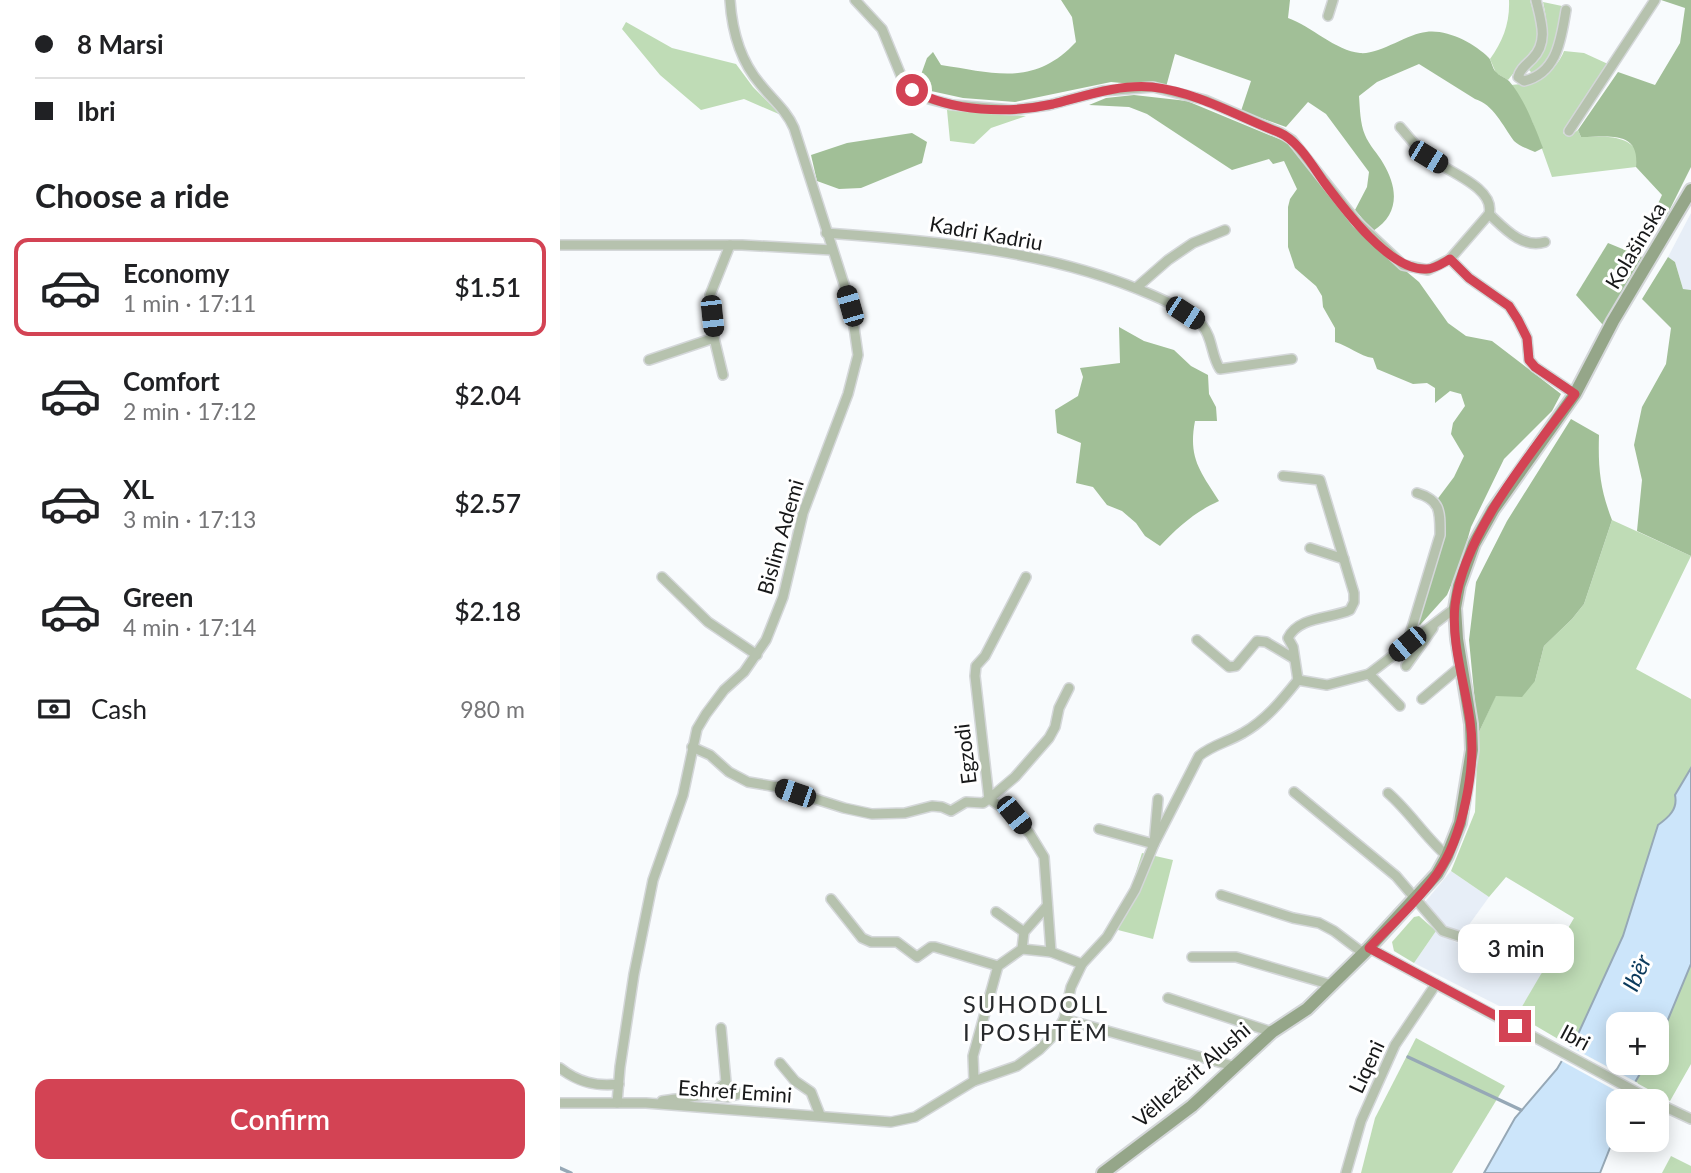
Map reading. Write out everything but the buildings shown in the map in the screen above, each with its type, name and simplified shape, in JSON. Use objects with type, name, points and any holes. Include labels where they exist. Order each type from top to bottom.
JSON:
[{"type":"main road","name":"Kolašinska","points":[[1575,394],[1613,321],[1691,190]]},
{"type":"main road","name":"Vëllezërit Alushi","points":[[1103,1173],[1192,1106],[1272,1032],[1307,1009],[1366,951],[1437,874],[1460,823],[1472,750],[1455,608],[1459,586],[1474,544],[1493,510],[1575,394]]},
{"type":"street","name":"Bislim Ademi","points":[[617,1102],[634,974],[653,880],[683,795],[697,729],[705,714],[757,655],[766,640],[783,597],[803,513],[848,394],[858,355],[850,306],[794,128],[789,116],[760,85],[747,66],[737,43],[730,0]]},
{"type":"street","points":[[855,0],[882,29],[904,83],[929,99],[953,105],[1013,110],[1112,90],[1153,87],[1205,100],[1281,133],[1292,141],[1357,222],[1403,265],[1428,270],[1450,259],[1489,214],[1491,206],[1484,193],[1428,157],[1400,127]]},
{"type":"street","points":[[1328,16],[1333,0]]},
{"type":"street","points":[[1536,0],[1544,32],[1542,46],[1519,72],[1518,77],[1524,81],[1539,75],[1554,60],[1566,10]]},
{"type":"street","points":[[1569,131],[1656,0]]},
{"type":"street","points":[[1489,214],[1525,243],[1545,242]]},
{"type":"street","points":[[1136,288],[1168,260],[1193,243],[1225,230]]},
{"type":"street","name":"Kadri Kadriu","points":[[826,233],[929,241],[1016,254],[1136,288],[1169,303],[1202,324],[1209,337],[1214,360],[1220,369],[1292,359]]},
{"type":"street","points":[[560,245],[730,245],[832,250]]},
{"type":"street","points":[[723,375],[714,338],[710,295],[730,245]]},
{"type":"street","points":[[1450,259],[1469,278],[1509,306],[1527,338],[1529,360],[1575,394]]},
{"type":"street","points":[[649,360],[714,338]]},
{"type":"street","points":[[1283,475],[1320,480],[1354,593],[1350,610],[1298,626],[1291,632],[1289,638],[1298,680]]},
{"type":"street","points":[[1407,644],[1440,535],[1437,505],[1429,497],[1417,493]]},
{"type":"street","points":[[1310,548],[1344,559]]},
{"type":"street","points":[[662,576],[708,622],[757,655]]},
{"type":"street","name":"Egzodi","points":[[989,799],[976,666],[985,656],[1026,577]]},
{"type":"street","points":[[1298,680],[1326,685],[1369,674],[1455,608]]},
{"type":"street","points":[[1405,666],[1438,621]]},
{"type":"street","points":[[1197,640],[1229,667],[1236,666],[1257,641],[1266,642],[1293,658]]},
{"type":"street","points":[[1422,698],[1460,667]]},
{"type":"street","points":[[1369,674],[1400,706]]},
{"type":"street","points":[[1233,1066],[1064,1019],[1071,987],[1082,964],[1107,937],[1125,909],[1154,844],[1199,756],[1208,748],[1232,739],[1260,722],[1298,680]]},
{"type":"street","name":"Egzodi","points":[[989,799],[1015,777],[1049,738],[1069,688]]},
{"type":"street","points":[[692,747],[710,755],[729,772],[748,782],[778,787],[872,814],[905,813],[932,806],[951,811],[967,802],[984,803],[989,799],[1014,815],[1030,834],[1044,858],[1051,952]]},
{"type":"street","points":[[1294,792],[1396,876],[1443,932],[1498,949]]},
{"type":"street","points":[[1388,793],[1447,856]]},
{"type":"street","points":[[1154,844],[1158,799]]},
{"type":"street","points":[[1099,829],[1154,844]]},
{"type":"street","points":[[1221,895],[1319,923],[1366,951]]},
{"type":"street","points":[[831,899],[862,937],[870,942],[897,942],[917,957],[935,947],[998,966]]},
{"type":"street","points":[[1022,949],[1024,932],[1047,906]]},
{"type":"street","points":[[996,912],[1024,932]]},
{"type":"street","points":[[974,1081],[973,1056],[998,966],[1022,949],[1051,952],[1082,964]]},
{"type":"street","name":"Ibri","points":[[1366,951],[1436,984],[1631,1089]]},
{"type":"street","points":[[1192,957],[1236,957],[1332,985]]},
{"type":"street","name":"Liqeni","points":[[1346,1173],[1361,1121],[1391,1054],[1436,984]]},
{"type":"street","name":"Vëllezërit Alushi","points":[[1168,998],[1272,1032]]},
{"type":"street","name":"Eshref Emini","points":[[560,1102],[646,1103],[821,1115],[873,1123],[891,1122],[915,1117],[974,1081],[1017,1066],[1055,1034],[1064,1019]]},
{"type":"street","name":"Eshref Emini","points":[[646,1103],[714,1092],[726,1082],[721,1028]]},
{"type":"street","name":"Eshref Emini","points":[[780,1063],[795,1081],[811,1092],[821,1115]]},
{"type":"street","points":[[560,1068],[574,1078],[592,1084],[619,1084]]},
{"type":"street","name":"Eshref Emini","points":[[705,1094],[728,1097],[750,1091]]},
{"type":"street","name":"Ibri","points":[[1669,1109],[1691,1119]]},
{"type":"shaded area","points":[[1691,213],[1691,290],[1683,289],[1675,262],[1668,257]]},
{"type":"shaded area","points":[[1451,871],[1489,897],[1463,933],[1450,930],[1441,924],[1425,902]]},
{"type":"shaded area","points":[[1436,931],[1455,942],[1504,954],[1542,974],[1517,1015],[1414,963]]},
{"type":"green space","points":[[1061,0],[1290,0],[1288,18],[1342,48],[1360,53],[1376,51],[1419,33],[1451,35],[1483,52],[1497,73],[1509,81],[1524,104],[1543,148],[1535,152],[1518,144],[1487,106],[1419,64],[1377,82],[1359,96],[1361,121],[1367,139],[1388,172],[1394,200],[1388,217],[1373,231],[1355,210],[1367,187],[1369,172],[1326,114],[1308,102],[1286,127],[1241,111],[1251,81],[1175,54],[1166,87],[1111,82],[1015,102],[963,98],[931,91],[918,83],[927,58],[933,52],[941,65],[979,71],[1013,73],[1045,66],[1076,42],[1072,17]]},
{"type":"green space","points":[[1509,0],[1530,0],[1539,32],[1536,45],[1508,80],[1496,73],[1490,59],[1505,31]]},
{"type":"green space","points":[[1661,0],[1691,0],[1691,167],[1666,217],[1656,208],[1662,195],[1636,167],[1636,155],[1628,141],[1612,137],[1581,137],[1578,130],[1618,72],[1655,85],[1680,43],[1685,8]]},
{"type":"green space","points":[[1543,2],[1562,6],[1552,51],[1535,73],[1529,70],[1544,45],[1547,30]]},
{"type":"green space","points":[[626,22],[672,48],[736,64],[753,87],[781,115],[744,99],[701,110],[660,75],[622,29]]},
{"type":"green space","points":[[1564,51],[1584,53],[1608,64],[1563,133],[1569,137],[1578,130],[1581,137],[1612,137],[1627,142],[1638,152],[1636,167],[1552,177],[1532,121],[1511,85],[1543,76],[1555,66]]},
{"type":"green space","points":[[1134,95],[1187,101],[1291,144],[1338,207],[1364,236],[1419,282],[1448,323],[1466,336],[1492,341],[1561,394],[1552,411],[1504,459],[1471,527],[1461,562],[1447,595],[1420,625],[1414,621],[1443,534],[1436,501],[1454,477],[1464,456],[1451,434],[1453,423],[1465,406],[1461,394],[1450,391],[1435,403],[1435,388],[1427,383],[1413,384],[1377,369],[1373,358],[1335,342],[1335,328],[1323,307],[1322,296],[1316,286],[1295,268],[1288,247],[1288,207],[1297,189],[1284,161],[1273,164],[1269,159],[1232,170],[1147,114],[1129,107],[1089,105],[1106,98]]},
{"type":"green space","points":[[947,110],[1026,116],[991,128],[974,144],[950,141]]},
{"type":"green space","points":[[912,133],[927,142],[922,163],[861,188],[839,189],[817,181],[811,155],[847,143]]},
{"type":"green space","points":[[1608,243],[1642,257],[1603,325],[1576,295]]},
{"type":"green space","points":[[1668,257],[1675,262],[1683,289],[1691,290],[1691,556],[1637,531],[1642,480],[1634,445],[1642,407],[1666,364],[1671,328],[1642,299]]},
{"type":"green space","points":[[1119,327],[1144,341],[1174,350],[1191,366],[1208,375],[1209,394],[1216,407],[1217,421],[1195,421],[1193,445],[1197,464],[1219,501],[1188,520],[1160,546],[1145,536],[1136,523],[1122,511],[1107,505],[1093,487],[1076,483],[1081,443],[1057,433],[1055,410],[1078,396],[1083,377],[1080,368],[1120,363]]},
{"type":"green space","points":[[1571,419],[1599,435],[1601,478],[1612,520],[1584,604],[1544,646],[1535,681],[1522,697],[1496,696],[1478,734],[1469,640],[1476,582],[1507,521]]},
{"type":"green space","points":[[1612,520],[1691,556],[1636,669],[1691,699],[1691,768],[1675,795],[1672,812],[1658,825],[1623,936],[1570,1046],[1517,1015],[1574,918],[1506,877],[1489,897],[1451,871],[1475,812],[1478,734],[1496,695],[1535,681],[1544,646],[1584,604]]},
{"type":"green space","points":[[1142,853],[1173,860],[1153,939],[1118,930]]},
{"type":"green space","points":[[1419,916],[1436,931],[1414,963],[1394,951],[1392,942],[1414,917]]},
{"type":"green space","points":[[1691,964],[1691,1064],[1670,1101],[1669,1089],[1648,1089],[1635,1082],[1639,1075],[1669,1075],[1669,1017]]},
{"type":"green space","points":[[1416,1038],[1505,1086],[1452,1173],[1361,1173],[1375,1118]]},
{"type":"green space","points":[[1671,1156],[1691,1166],[1691,1173],[1662,1173]]},
{"type":"water","name":"Ibër","points":[[1691,768],[1691,964],[1669,1017],[1669,1012],[1606,1012],[1606,1075],[1639,1075],[1631,1089],[1606,1089],[1606,1152],[1608,1152],[1600,1173],[1484,1173],[1515,1118],[1557,1069],[1579,1032],[1623,936],[1658,825],[1672,812],[1675,795]]},
{"type":"pier","points":[[1567,1045],[1606,1066],[1606,1075],[1623,1075],[1638,1083],[1635,1089],[1613,1089],[1558,1059]]},
{"type":"waterway","points":[[1408,1057],[1521,1110]]},
{"type":"waterway","points":[[560,1168],[571,1173]]},
{"type":"district","name":"SUHODOLL I POSHTËM","points":[[1036,1019]]},
{"type":"route","points":[[912,90],[929,99],[953,105],[1013,110],[1102,91],[1153,87],[1205,100],[1281,133],[1301,150],[1357,222],[1403,265],[1428,270],[1450,259],[1469,278],[1509,306],[1527,338],[1529,360],[1575,394],[1493,510],[1474,544],[1459,586],[1455,608],[1472,750],[1460,823],[1437,874],[1369,948],[1515,1026]]}]
